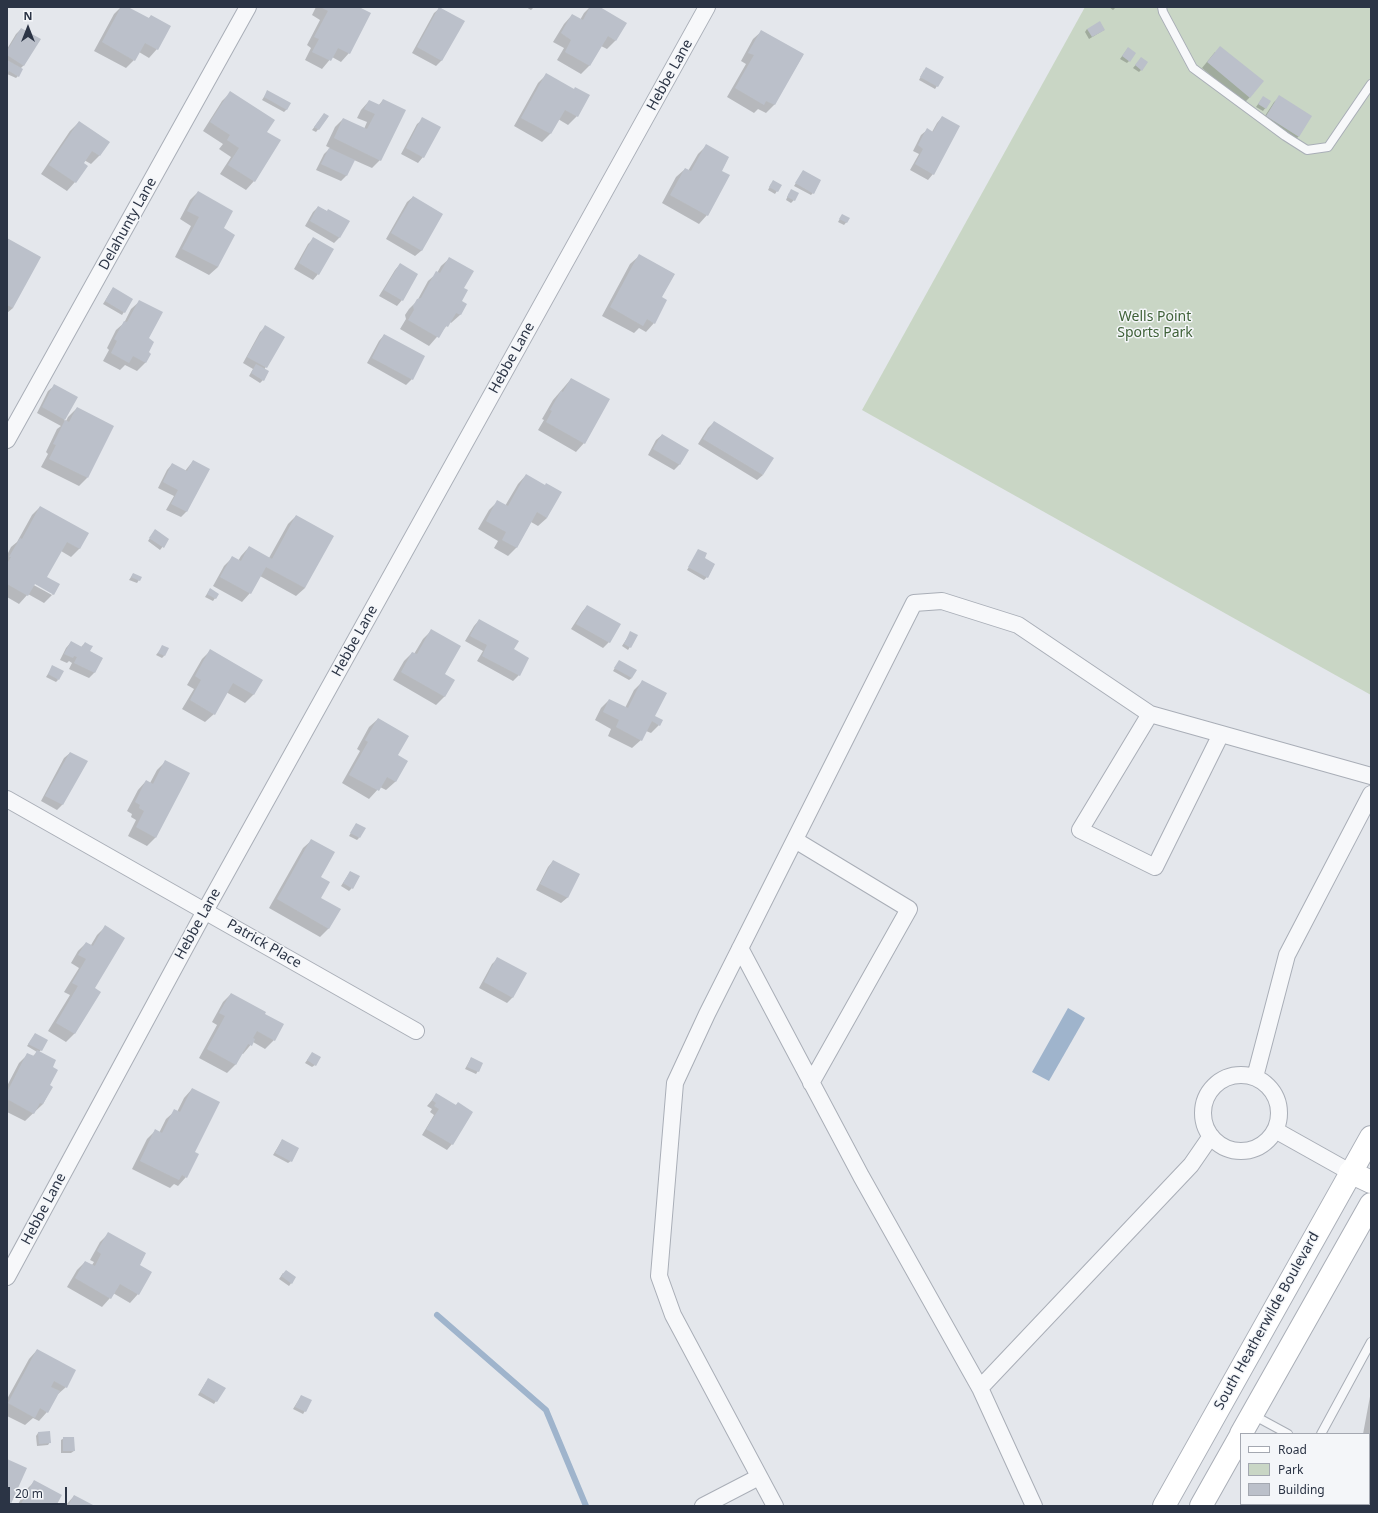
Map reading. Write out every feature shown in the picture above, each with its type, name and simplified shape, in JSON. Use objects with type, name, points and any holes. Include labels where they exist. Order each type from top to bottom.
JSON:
[{"type":"main road","name":"South Heatherwilde Boulevard","points":[[1164,1506],[1371,1137]]},
{"type":"main road","points":[[1350,1172],[1371,1182]]},
{"type":"main road","points":[[1242,1433],[1371,1204]]},
{"type":"main road","points":[[1201,1506],[1240,1436]]},
{"type":"street","name":"Delahunty Lane","points":[[7,440],[248,7]]},
{"type":"street","name":"Hebbe Lane","points":[[7,1277],[205,910],[707,7]]},
{"type":"street","points":[[775,1506],[673,1315],[659,1276],[675,1083],[707,1014],[914,603],[942,601],[1018,625],[1150,714],[1371,776]]},
{"type":"street","points":[[1150,714],[1080,830],[1155,867],[1221,734]]},
{"type":"street","points":[[1255,1077],[1287,955],[1371,794]]},
{"type":"street","name":"Patrick Place","points":[[7,799],[416,1031]]},
{"type":"street","points":[[795,840],[910,909],[811,1083]]},
{"type":"street","points":[[740,948],[861,1176],[980,1388],[1034,1506]]},
{"type":"street","points":[[1243,1074],[1255,1077],[1266,1083],[1274,1093],[1279,1105],[1279,1118],[1275,1130],[1268,1140],[1257,1148],[1244,1151],[1231,1150],[1220,1145],[1210,1136],[1202,1113],[1204,1101],[1210,1090],[1219,1081],[1230,1076],[1243,1074]]},
{"type":"street","points":[[1275,1130],[1350,1172]]},
{"type":"street","points":[[980,1388],[1191,1164],[1210,1136]]},
{"type":"street","points":[[704,1506],[759,1477]]},
{"type":"lane","points":[[1162,7],[1163,12],[1193,68],[1285,136],[1308,150],[1328,147],[1371,84]]},
{"type":"lane","points":[[1322,1433],[1371,1342]]},
{"type":"lane","points":[[1252,1415],[1286,1433]]},
{"type":"green space","name":"Wells Point Sports Park","points":[[1085,7],[1371,7],[1371,695],[862,410]]},
{"type":"water","points":[[1068,1008],[1085,1018],[1049,1081],[1032,1072]]},
{"type":"building","points":[[121,7],[128,7],[149,18],[151,15],[171,26],[158,50],[145,43],[135,61],[102,42]]},
{"type":"building","points":[[320,7],[359,7],[371,13],[350,54],[338,48],[331,61],[312,52],[319,39],[314,37],[328,11]]},
{"type":"building","points":[[439,7],[465,21],[442,61],[417,47]]},
{"type":"building","points":[[590,7],[600,7],[627,23],[616,41],[608,36],[590,66],[565,52],[571,40],[561,33],[572,14],[583,20]]},
{"type":"building","points":[[1100,21],[1105,30],[1092,37],[1087,29]]},
{"type":"building","points":[[21,28],[41,39],[24,66],[7,55],[7,51]]},
{"type":"building","points":[[761,30],[804,54],[775,105],[766,101],[764,105],[735,88],[754,55],[748,53]]},
{"type":"building","points":[[1220,46],[1264,81],[1250,98],[1207,62]]},
{"type":"building","points":[[1128,47],[1136,53],[1130,62],[1122,56]]},
{"type":"building","points":[[1141,57],[1148,62],[1142,71],[1135,65]]},
{"type":"building","points":[[7,60],[23,69],[19,77],[9,71],[7,74]]},
{"type":"building","points":[[926,67],[944,77],[938,87],[920,77]]},
{"type":"building","points":[[546,73],[574,89],[575,87],[590,95],[578,117],[565,110],[551,134],[521,118]]},
{"type":"building","points":[[267,90],[291,103],[287,110],[264,97]]},
{"type":"building","points":[[230,91],[275,120],[267,132],[281,140],[255,182],[228,165],[239,148],[227,140],[230,135],[210,122]]},
{"type":"building","points":[[1279,95],[1312,116],[1299,137],[1266,116]]},
{"type":"building","points":[[1263,96],[1271,101],[1266,109],[1258,104]]},
{"type":"building","points":[[383,99],[406,110],[381,161],[334,138],[343,118],[367,129],[375,114],[364,109],[369,100],[380,105]]},
{"type":"building","points":[[324,113],[329,116],[319,130],[314,127]]},
{"type":"building","points":[[942,116],[960,126],[934,175],[915,164],[923,149],[918,145],[927,128],[933,132]]},
{"type":"building","points":[[422,117],[441,127],[424,158],[406,148]]},
{"type":"building","points":[[79,121],[110,142],[100,156],[92,151],[84,163],[88,166],[76,183],[49,165]]},
{"type":"building","points":[[706,144],[729,157],[722,171],[730,175],[708,216],[670,195],[685,168],[691,171]]},
{"type":"building","points":[[329,148],[355,160],[347,176],[321,164]]},
{"type":"building","points":[[803,170],[821,180],[814,194],[795,183]]},
{"type":"building","points":[[773,180],[782,185],[778,192],[769,187]]},
{"type":"building","points":[[791,189],[799,193],[795,201],[787,197]]},
{"type":"building","points":[[198,191],[233,211],[224,228],[235,235],[218,267],[182,249],[199,217],[187,211]]},
{"type":"building","points":[[413,196],[443,214],[422,251],[391,233]]},
{"type":"building","points":[[318,206],[327,211],[328,209],[350,221],[340,238],[310,221]]},
{"type":"building","points":[[842,214],[850,218],[847,223],[839,219]]},
{"type":"building","points":[[313,237],[334,249],[319,275],[299,263]]},
{"type":"building","points":[[7,238],[41,257],[13,308],[7,305]]},
{"type":"building","points":[[639,254],[675,274],[662,297],[667,300],[655,324],[647,319],[643,326],[610,307]]},
{"type":"building","points":[[449,257],[474,271],[464,288],[468,290],[462,301],[467,304],[461,315],[456,313],[448,327],[446,326],[439,338],[408,320],[414,310],[413,306],[417,299],[421,298],[436,271],[440,273]]},
{"type":"building","points":[[400,263],[418,274],[403,301],[384,290]]},
{"type":"building","points":[[113,287],[133,299],[125,313],[105,301]]},
{"type":"building","points":[[139,300],[163,312],[149,338],[154,342],[149,352],[151,354],[146,363],[133,356],[129,363],[111,353],[117,341],[114,339],[124,321],[127,322]]},
{"type":"building","points":[[265,325],[285,337],[267,368],[247,357]]},
{"type":"building","points":[[384,334],[425,356],[413,380],[372,358]]},
{"type":"building","points":[[256,364],[269,371],[264,381],[251,373]]},
{"type":"building","points":[[571,378],[610,399],[585,444],[546,422],[552,411],[550,410],[561,391],[563,392]]},
{"type":"building","points":[[54,384],[78,397],[65,420],[42,407]]},
{"type":"building","points":[[77,407],[114,426],[88,478],[49,459],[56,445],[53,444],[65,420],[69,422]]},
{"type":"building","points":[[714,421],[774,458],[763,475],[703,439]]},
{"type":"building","points":[[662,434],[689,450],[680,465],[653,449]]},
{"type":"building","points":[[193,460],[210,469],[187,512],[171,504],[178,490],[163,482],[172,463],[187,471]]},
{"type":"building","points":[[526,474],[545,485],[546,483],[562,492],[547,518],[537,512],[517,548],[502,540],[506,532],[486,521],[497,500],[508,506]]},
{"type":"building","points":[[40,506],[89,533],[80,549],[67,542],[47,577],[60,584],[54,595],[35,584],[28,596],[7,584],[7,564],[11,557],[9,557],[20,538],[22,539]]},
{"type":"building","points":[[296,515],[334,536],[305,588],[266,567],[251,594],[220,577],[232,556],[241,561],[249,546],[272,559]]},
{"type":"building","points":[[155,529],[169,539],[164,548],[149,538]]},
{"type":"building","points":[[698,549],[707,553],[705,558],[715,564],[708,578],[688,567]]},
{"type":"building","points":[[133,573],[142,577],[140,581],[131,577]]},
{"type":"building","points":[[210,588],[219,594],[216,599],[207,594]]},
{"type":"building","points":[[587,605],[621,624],[610,643],[576,624]]},
{"type":"building","points":[[479,619],[519,641],[514,649],[529,658],[520,676],[482,656],[487,645],[470,636]]},
{"type":"building","points":[[431,629],[461,646],[445,674],[455,680],[445,697],[401,672],[412,652],[417,654]]},
{"type":"building","points":[[630,631],[638,635],[631,648],[624,644]]},
{"type":"building","points":[[71,641],[82,647],[85,642],[93,646],[90,651],[103,658],[95,673],[74,663],[77,657],[74,656],[73,658],[64,654]]},
{"type":"building","points":[[162,645],[169,648],[165,656],[158,653]]},
{"type":"building","points":[[210,649],[263,680],[254,695],[233,683],[215,715],[190,700],[201,680],[195,676]]},
{"type":"building","points":[[619,660],[637,670],[632,678],[614,668]]},
{"type":"building","points":[[52,665],[64,671],[59,680],[48,674]]},
{"type":"building","points":[[642,680],[667,693],[655,716],[663,720],[660,726],[652,721],[642,741],[616,727],[619,720],[603,712],[609,699],[628,708]]},
{"type":"building","points":[[378,718],[409,736],[398,755],[408,761],[396,782],[387,777],[379,791],[349,775],[368,742],[365,740]]},
{"type":"building","points":[[70,752],[88,761],[63,805],[45,796]]},
{"type":"building","points":[[165,760],[190,773],[156,838],[136,827],[144,811],[139,808],[140,805],[135,802],[146,780],[153,784]]},
{"type":"building","points":[[356,823],[366,828],[360,838],[350,833]]},
{"type":"building","points":[[311,839],[335,852],[321,877],[330,882],[321,898],[341,909],[329,929],[277,899]]},
{"type":"building","points":[[553,860],[580,874],[568,898],[540,884]]},
{"type":"building","points":[[350,871],[360,876],[353,889],[343,883]]},
{"type":"building","points":[[105,925],[125,938],[95,988],[101,992],[75,1034],[56,1023],[78,986],[72,983],[86,959],[78,955],[86,942],[93,946]]},
{"type":"building","points":[[497,957],[527,973],[513,998],[484,982]]},
{"type":"building","points":[[231,993],[266,1012],[265,1014],[284,1024],[275,1041],[257,1031],[253,1038],[255,1039],[252,1046],[248,1044],[236,1065],[207,1049],[225,1016],[219,1013]]},
{"type":"building","points":[[35,1033],[48,1040],[42,1051],[28,1044]]},
{"type":"building","points":[[37,1050],[56,1060],[53,1067],[58,1070],[50,1085],[53,1087],[43,1104],[40,1103],[34,1114],[7,1099],[7,1092],[27,1053],[34,1056]]},
{"type":"building","points":[[312,1052],[321,1057],[316,1066],[307,1060]]},
{"type":"building","points":[[471,1057],[483,1063],[479,1072],[467,1067]]},
{"type":"building","points":[[192,1088],[220,1102],[195,1152],[199,1154],[187,1178],[182,1175],[179,1180],[140,1161],[155,1129],[162,1133],[174,1109],[180,1112]]},
{"type":"building","points":[[436,1093],[456,1105],[458,1102],[473,1112],[453,1145],[426,1129],[439,1109],[434,1106],[436,1103],[432,1100]]},
{"type":"building","points":[[282,1139],[299,1148],[292,1162],[275,1153]]},
{"type":"building","points":[[108,1232],[146,1253],[140,1265],[152,1272],[139,1295],[120,1284],[111,1299],[75,1278],[85,1261],[95,1266],[101,1254],[97,1251]]},
{"type":"building","points":[[286,1270],[296,1277],[292,1284],[281,1276]]},
{"type":"building","points":[[37,1349],[76,1370],[67,1388],[54,1381],[51,1387],[60,1391],[48,1413],[40,1408],[35,1418],[8,1403]]},
{"type":"building","points":[[208,1378],[226,1388],[217,1402],[200,1392]]},
{"type":"building","points":[[301,1395],[312,1400],[306,1412],[295,1407]]},
{"type":"building","points":[[50,1431],[51,1443],[39,1444],[38,1432]]},
{"type":"building","points":[[63,1437],[74,1437],[75,1451],[63,1451]]},
{"type":"building","points":[[1370,1439],[1371,1439],[1370,1476]]},
{"type":"building","points":[[7,1459],[27,1468],[10,1506],[7,1506]]},
{"type":"building","points":[[34,1480],[62,1495],[56,1506],[20,1506]]},
{"type":"building","points":[[74,1495],[95,1506],[68,1506]]},
{"type":"waterway","points":[[437,1315],[546,1410],[586,1506]]}]
